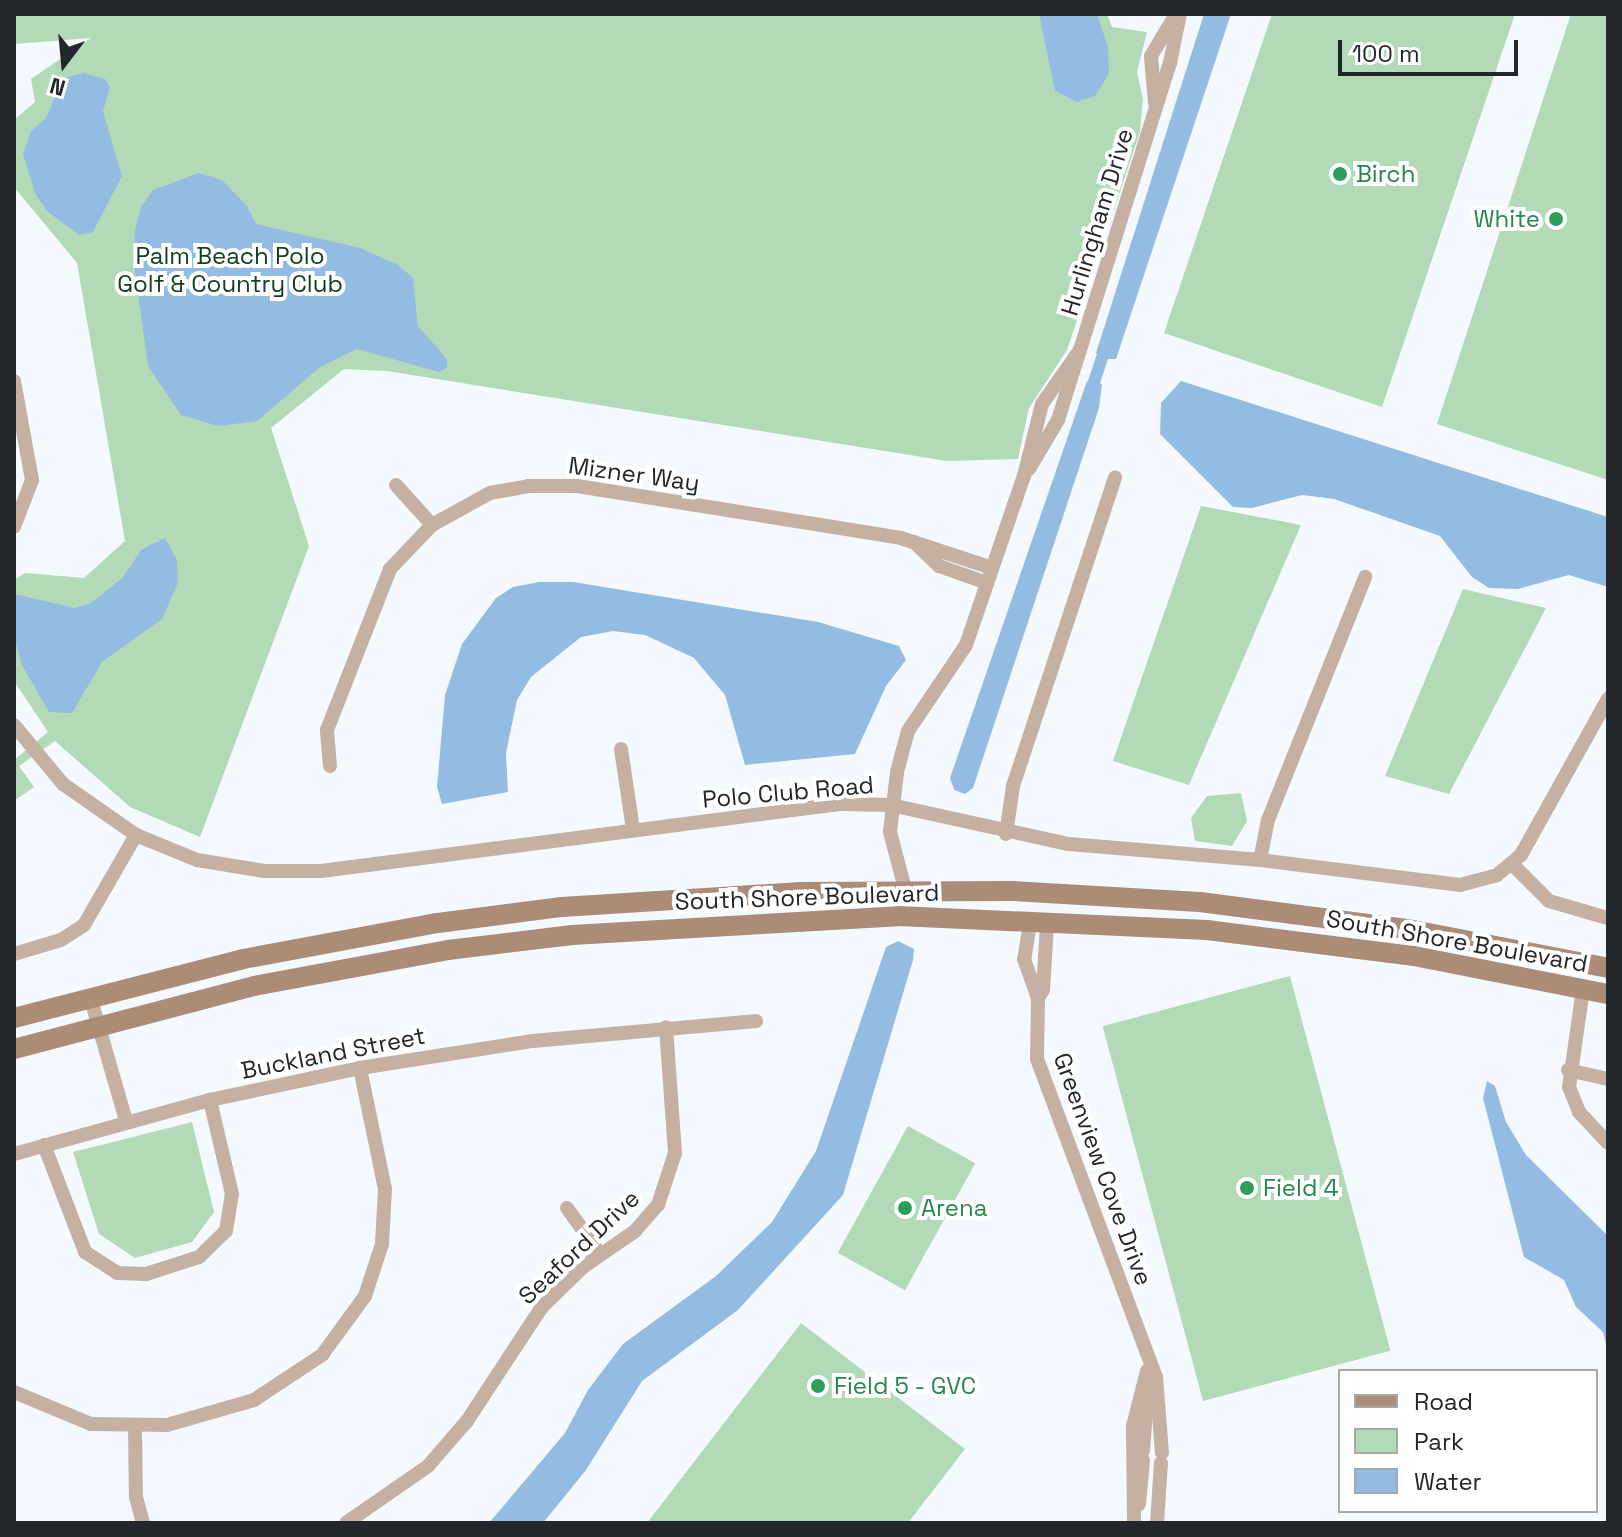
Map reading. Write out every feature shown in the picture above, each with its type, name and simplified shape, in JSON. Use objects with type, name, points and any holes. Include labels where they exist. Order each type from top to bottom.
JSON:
[{"type":"street","name":"Hurlingham Drive","points":[[905,889],[890,832],[891,805],[912,722],[962,652],[1024,476],[1058,420],[1156,107],[1178,14]]},
{"type":"street","points":[[14,381],[32,480],[14,527]]},
{"type":"street","points":[[1006,834],[1013,786],[1115,477]]},
{"type":"street","name":"Mizner Way","points":[[330,766],[327,730],[380,588],[403,551],[432,525],[490,493],[552,484],[914,542],[992,568]]},
{"type":"street","points":[[396,485],[432,525]]},
{"type":"street","points":[[914,542],[939,566],[987,583]]},
{"type":"street","points":[[1260,860],[1268,820],[1365,577]]},
{"type":"street","name":"Polo Club Road","points":[[14,725],[63,784],[136,835],[197,860],[287,872],[840,804],[891,805],[1006,834],[1069,844],[1260,860],[1450,885],[1488,879],[1512,864],[1527,847],[1608,699]]},
{"type":"street","points":[[621,749],[633,829]]},
{"type":"street","points":[[14,954],[61,940],[84,925],[136,835]]},
{"type":"street","points":[[1512,864],[1549,901],[1608,918]]},
{"type":"street","name":"South Shore Boulevard","points":[[14,1018],[90,996],[323,943],[515,913],[905,889],[1084,894],[1316,916],[1608,968]]},
{"type":"street","points":[[1006,891],[1038,921],[1084,894]]},
{"type":"street","name":"South Shore Boulevard","points":[[14,1049],[97,1025],[320,973],[541,938],[883,916],[1207,930],[1322,943],[1608,994]]},
{"type":"street","name":"Greenview Cove Drive","points":[[1038,921],[1024,959],[1038,998]]},
{"type":"street","name":"Greenview Cove Drive","points":[[1038,921],[1037,1059],[1156,1377],[1161,1458],[1157,1523]]},
{"type":"street","points":[[1583,989],[1568,1070],[1574,1104],[1608,1143]]},
{"type":"street","points":[[90,996],[126,1121]]},
{"type":"street","name":"Buckland Street","points":[[14,1154],[210,1100],[360,1068],[666,1027],[756,1021]]},
{"type":"street","name":"Seaford Drive","points":[[346,1523],[410,1482],[444,1449],[542,1307],[600,1254],[648,1219],[671,1174],[675,1153],[666,1027]]},
{"type":"street","points":[[14,1392],[65,1417],[135,1428],[185,1422],[278,1388],[322,1355],[356,1312],[375,1271],[385,1217],[382,1162],[360,1068]]},
{"type":"street","points":[[1568,1070],[1608,1079]]},
{"type":"street","points":[[44,1145],[85,1252],[117,1273],[146,1274],[199,1257],[226,1231],[232,1194],[210,1100]]},
{"type":"street","points":[[567,1208],[600,1254]]},
{"type":"street","name":"Greenview Cove Drive","points":[[1136,1523],[1143,1456],[1146,1351]]},
{"type":"street","name":"Greenview Cove Drive","points":[[1136,1523],[1133,1426],[1147,1371]]},
{"type":"street","points":[[135,1428],[136,1497],[143,1523]]},
{"type":"green space","name":"Palm Beach Polo Golf & Country Club","points":[[14,14],[1107,14],[1112,27],[1147,32],[1137,72],[1143,99],[1140,132],[1067,350],[1029,408],[1018,459],[947,461],[387,371],[344,369],[271,428],[309,546],[200,837],[130,807],[55,741],[19,766],[34,787],[14,801],[14,760],[48,732],[14,681],[14,580],[25,573],[84,578],[125,541],[77,263],[14,187],[14,120],[35,102],[31,79],[91,38],[14,44]]},
{"type":"green space","name":"Birch","points":[[1272,14],[1515,14],[1382,407],[1164,333]]},
{"type":"green space","name":"White","points":[[1571,14],[1608,14],[1608,480],[1437,424]]},
{"type":"green space","points":[[1201,506],[1301,525],[1189,785],[1113,761]]},
{"type":"green space","points":[[1463,589],[1546,608],[1449,794],[1385,776]]},
{"type":"green space","points":[[1241,793],[1247,821],[1232,846],[1195,841],[1191,818],[1207,796]]},
{"type":"green space","name":"Field 4","points":[[1290,976],[1390,1351],[1203,1401],[1103,1026]]},
{"type":"green space","points":[[192,1122],[214,1212],[192,1242],[135,1258],[99,1234],[73,1152]]},
{"type":"green space","name":"Arena","points":[[908,1126],[975,1163],[905,1290],[838,1253]]},
{"type":"green space","name":"Field 5 - GVC","points":[[801,1323],[965,1449],[908,1523],[647,1523]]},
{"type":"water","points":[[1039,14],[1097,14],[1108,47],[1109,74],[1095,96],[1077,102],[1055,91]]},
{"type":"water","points":[[1204,14],[1231,14],[1116,359],[1101,359],[1096,353]]},
{"type":"water","points":[[83,73],[105,79],[110,87],[103,111],[122,176],[93,232],[79,235],[47,211],[35,193],[23,154],[31,131],[46,118],[67,77]]},
{"type":"water","points":[[199,173],[222,180],[247,206],[256,224],[360,248],[398,265],[413,278],[418,326],[447,359],[447,368],[439,372],[357,349],[319,368],[257,421],[218,426],[181,415],[148,366],[133,258],[135,230],[141,207],[153,190]]},
{"type":"water","points":[[1087,381],[1102,384],[1099,408],[973,788],[965,794],[954,790],[950,778]]},
{"type":"water","points":[[1181,381],[1608,517],[1608,587],[1569,575],[1518,589],[1489,588],[1472,577],[1440,536],[1334,499],[1302,495],[1252,508],[1233,507],[1160,434],[1161,403]]},
{"type":"water","points":[[165,538],[177,560],[178,583],[162,619],[102,662],[72,713],[49,712],[22,665],[14,637],[14,594],[75,608],[91,603],[122,578],[142,549]]},
{"type":"water","points":[[539,582],[573,582],[818,622],[899,646],[906,660],[886,686],[855,754],[745,765],[725,695],[694,658],[645,635],[613,631],[581,637],[531,677],[517,700],[506,753],[508,792],[442,804],[437,787],[445,695],[462,644],[496,598],[513,587]]},
{"type":"water","points":[[898,941],[914,949],[913,960],[843,1195],[738,1310],[642,1381],[586,1470],[543,1523],[489,1523],[565,1433],[588,1390],[623,1344],[716,1276],[772,1222],[816,1151],[886,947]]},
{"type":"water","points":[[1487,1081],[1495,1086],[1506,1122],[1526,1155],[1608,1236],[1608,1352],[1603,1332],[1576,1307],[1564,1280],[1524,1257],[1483,1098]]},
{"type":"waterway","points":[[1089,397],[1106,346]]},
{"type":"place","name":"Birch","points":[[1340,174]]},
{"type":"place","name":"White","points":[[1556,219]]},
{"type":"place","name":"Field 4","points":[[1247,1188]]},
{"type":"place","name":"Arena","points":[[905,1208]]},
{"type":"place","name":"Field 5 - GVC","points":[[818,1386]]}]
